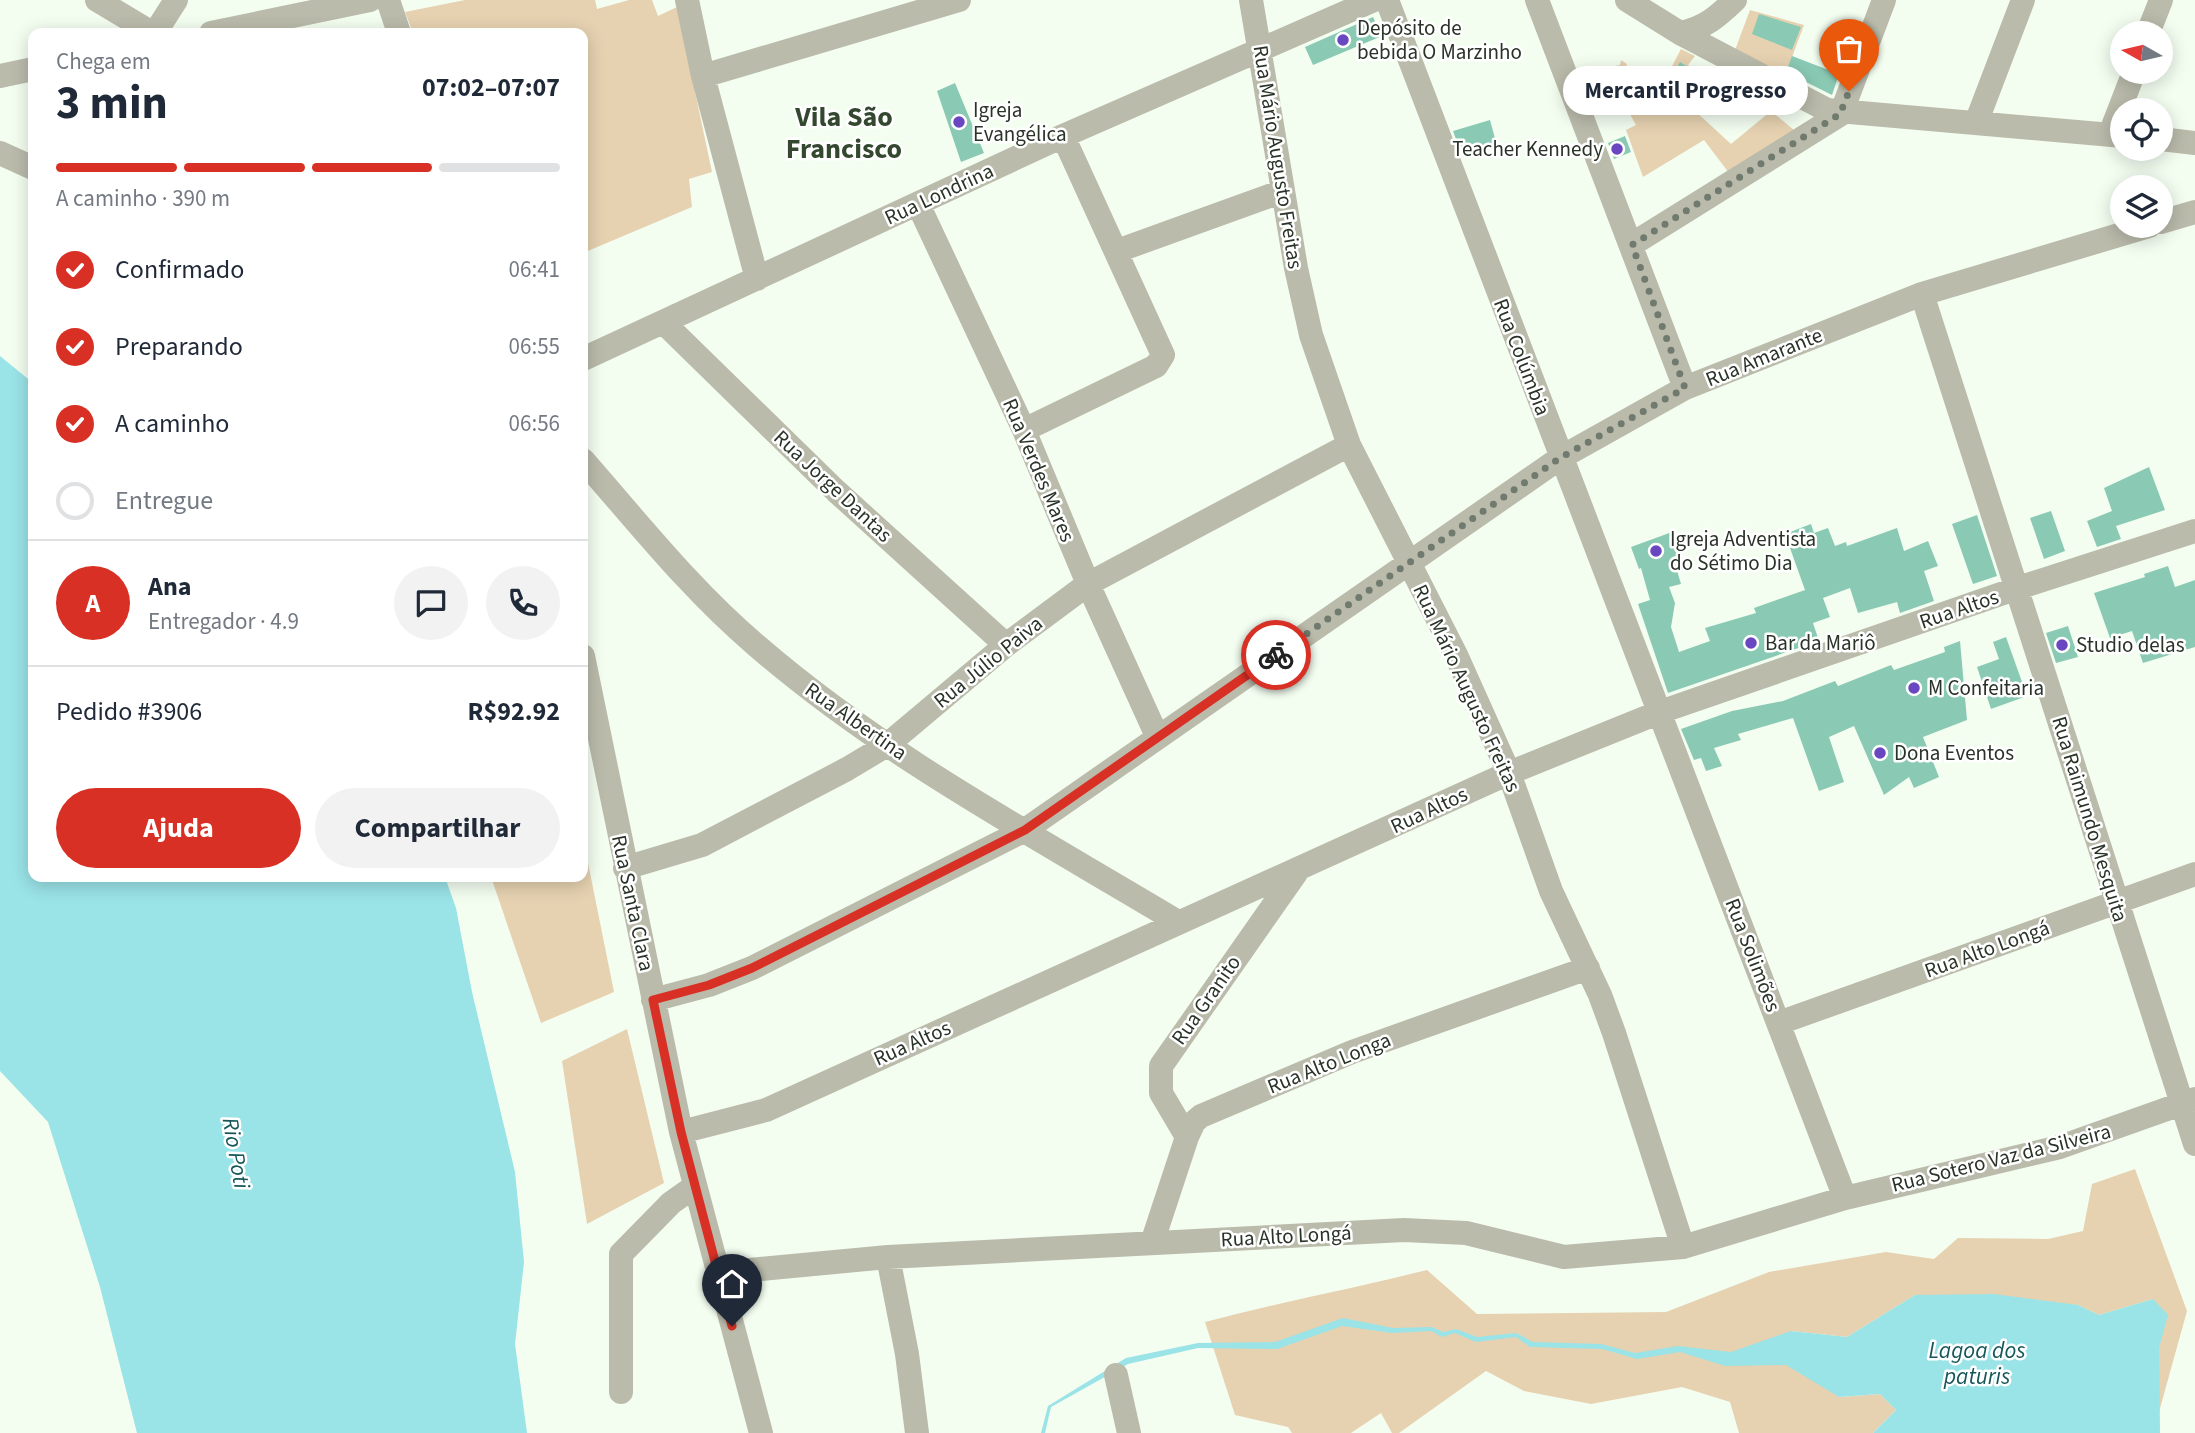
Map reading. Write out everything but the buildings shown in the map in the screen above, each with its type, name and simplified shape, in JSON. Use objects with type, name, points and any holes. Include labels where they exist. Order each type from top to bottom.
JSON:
[{"type":"street","points":[[97,0],[145,28]]},
{"type":"street","points":[[157,28],[176,0]]},
{"type":"street","points":[[235,28],[370,0]]},
{"type":"street","points":[[388,0],[397,28]]},
{"type":"street","points":[[688,0],[703,76],[757,279]]},
{"type":"street","points":[[703,76],[959,0]]},
{"type":"street","name":"Rua Mário Augusto Freitas","points":[[1251,0],[1283,191],[1311,335],[1349,445],[1410,564],[1509,773],[1551,891],[1615,1033],[1683,1247]]},
{"type":"street","name":"Rua Londrina","points":[[588,357],[1063,136],[1374,0]]},
{"type":"street","name":"Rua Colúmbia","points":[[1387,0],[1560,458],[1660,712]]},
{"type":"street","points":[[1537,0],[1685,388]]},
{"type":"street","points":[[1627,0],[1680,33],[1815,106],[1840,114],[2110,134]]},
{"type":"street","points":[[1680,33],[1713,22],[1735,0]]},
{"type":"street","points":[[1632,245],[1840,114],[1884,0]]},
{"type":"street","points":[[1976,123],[2023,0]]},
{"type":"street","points":[[2153,21],[2161,0]]},
{"type":"street","points":[[0,76],[28,70]]},
{"type":"street","points":[[1024,430],[1156,366],[1162,359],[1162,351],[1063,136]]},
{"type":"street","points":[[2173,140],[2195,143]]},
{"type":"street","points":[[0,153],[28,166]]},
{"type":"street","points":[[1117,251],[1283,191]]},
{"type":"street","name":"Rua Verdes Mares","points":[[918,204],[1024,430],[1087,584],[1157,736]]},
{"type":"street","points":[[2173,218],[2195,212]]},
{"type":"street","name":"Rua Amarante","points":[[653,1000],[709,985],[752,968],[1025,830],[1560,458],[1685,388],[1922,294],[2110,238]]},
{"type":"street","name":"Rua Raimundo Mesquita","points":[[1922,294],[2018,588],[2116,903],[2188,1102],[2195,1144]]},
{"type":"street","name":"Rua Jorge Dantas","points":[[664,323],[836,491],[1006,645]]},
{"type":"street","name":"Rua Júlio Paiva","points":[[625,868],[702,845],[761,816],[887,745],[1006,645],[1087,584],[1349,445]]},
{"type":"street","name":"Rua Albertina","points":[[588,466],[715,608],[796,679],[887,745],[1178,922]]},
{"type":"street","name":"Rua Altos","points":[[681,1132],[766,1110],[1509,773],[1660,712],[2018,588],[2195,531]]},
{"type":"street","name":"Rua Santa Clara","points":[[588,681],[681,1132],[761,1433]]},
{"type":"street","name":"Rua Solimões","points":[[1660,712],[1844,1198]]},
{"type":"street","name":"Rua Granito","points":[[1187,1137],[1161,1093],[1161,1066],[1297,871]]},
{"type":"street","name":"Rua Alto Longá","points":[[1779,1023],[2195,874]]},
{"type":"street","name":"Rua Alto Longa","points":[[1152,1243],[1187,1137],[1194,1122],[1202,1116],[1352,1052],[1588,968]]},
{"type":"street","name":"Rua Sotero Vaz da Silveira","points":[[1844,1198],[2060,1147],[2188,1102]]},
{"type":"street","points":[[621,1392],[621,1254],[671,1203],[695,1186]]},
{"type":"street","name":"Rua Alto Longá","points":[[718,1273],[888,1256],[1434,1230],[1466,1233],[1564,1257],[1633,1254],[1683,1247],[1844,1198]]},
{"type":"street","points":[[888,1256],[907,1354],[917,1433]]},
{"type":"street","points":[[1116,1375],[1129,1433]]},
{"type":"shaded area","points":[[465,0],[595,0],[597,9],[629,0],[652,0],[658,16],[677,7],[712,172],[689,179],[692,207],[588,251],[588,28],[411,28],[405,12]]},
{"type":"shaded area","points":[[1750,10],[1804,25],[1785,76],[1735,50]]},
{"type":"shaded area","points":[[1681,49],[1695,56],[1688,65],[1699,71],[1682,99],[1731,144],[1771,111],[1794,130],[1729,173],[1704,140],[1643,177],[1626,130],[1636,125],[1604,68],[1620,65],[1621,60],[1627,64],[1626,68],[1642,78],[1638,85],[1656,97]]},
{"type":"shaded area","points":[[588,863],[614,992],[541,1023],[493,882],[588,882]]},
{"type":"shaded area","points":[[627,1029],[664,1183],[587,1224],[562,1061]]},
{"type":"shaded area","points":[[2135,1169],[2187,1311],[2159,1412],[2159,1348],[2153,1299],[2099,1315],[2078,1305],[1915,1295],[1847,1337],[1791,1331],[1839,1397],[1880,1394],[1896,1410],[1873,1433],[1739,1433],[1730,1402],[1682,1387],[1591,1404],[1524,1391],[1486,1371],[1399,1433],[1392,1433],[1381,1413],[1351,1433],[1292,1433],[1288,1427],[1235,1415],[1205,1322],[1427,1270],[1477,1314],[1666,1312],[1769,1272],[1886,1252],[1934,1259],[1958,1238],[2048,1239],[2083,1231],[2092,1184]]},
{"type":"water","name":"Rio Poti","points":[[0,356],[28,379],[28,882],[447,882],[456,908],[472,992],[515,1172],[524,1262],[515,1344],[527,1433],[137,1433],[100,1287],[48,1122],[0,1071]]},
{"type":"water","name":"Lagoa dos paturis","points":[[1993,1294],[2078,1305],[2099,1315],[2153,1299],[2168,1315],[2159,1348],[2160,1433],[1873,1433],[1896,1410],[1880,1394],[1839,1397],[1786,1365],[1725,1366],[1680,1352],[1637,1359],[1602,1349],[1530,1347],[1516,1337],[1476,1342],[1455,1333],[1442,1337],[1431,1331],[1392,1333],[1342,1326],[1277,1349],[1198,1348],[1128,1364],[1051,1407],[1045,1433],[1041,1433],[1048,1406],[1126,1358],[1198,1343],[1275,1342],[1343,1318],[1393,1328],[1432,1327],[1443,1332],[1456,1329],[1477,1337],[1516,1333],[1533,1342],[1601,1344],[1635,1353],[1678,1346],[1731,1352],[1791,1331],[1847,1337],[1915,1295]]},
{"type":"way so far","points":[[1276,655],[1560,458],[1685,388],[1632,245],[1840,114],[1849,91]]},
{"type":"place","name":"Depósito de bebida O Marzinho","points":[[1343,40]]},
{"type":"place","name":"Mercantil Progresso","points":[[1849,91]]},
{"type":"place","name":"Igreja Evangélica","points":[[959,122]]},
{"type":"place","name":"Teacher Kennedy","points":[[1617,149]]},
{"type":"place","name":"Igreja Adventista do Sétimo Dia","points":[[1656,551]]},
{"type":"place","name":"Bar da Mariô","points":[[1751,643]]},
{"type":"place","name":"Studio delas","points":[[2062,645]]},
{"type":"place","name":"M Confeitaria","points":[[1914,688]]},
{"type":"place","name":"Dona Eventos","points":[[1880,753]]},
{"type":"district","name":"Vila São Francisco","points":[[844,133]]},
{"type":"route","points":[[732,1326],[681,1132],[653,1000],[709,985],[752,968],[1025,830],[1276,655]]}]
